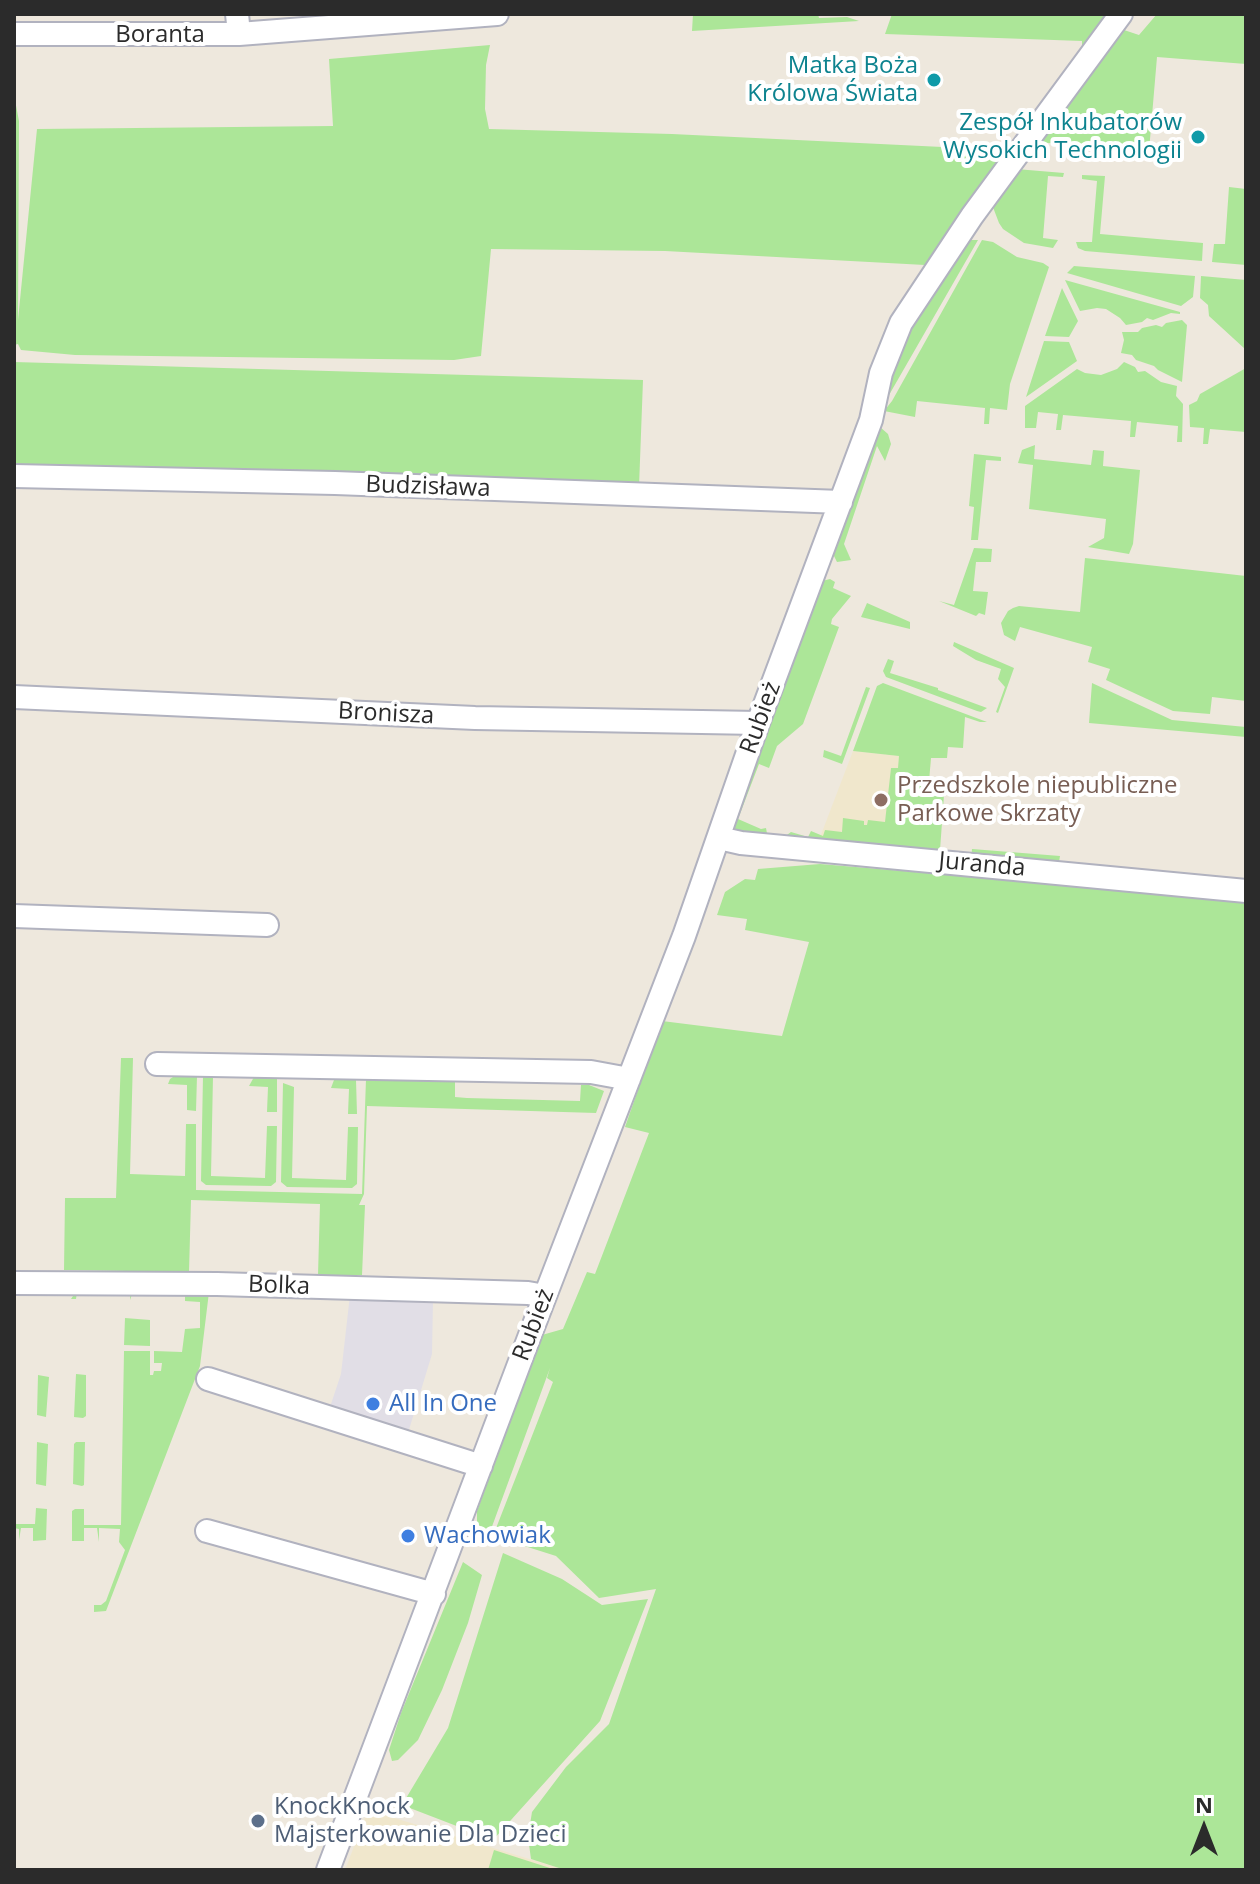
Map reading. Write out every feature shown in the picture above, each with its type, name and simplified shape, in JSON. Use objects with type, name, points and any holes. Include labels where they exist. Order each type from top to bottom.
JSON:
[{"type":"street","name":"Boranta","points":[[14,34],[497,14]]},
{"type":"street","name":"Rubież","points":[[328,1870],[684,936],[758,723],[871,420],[881,373],[901,323],[972,216],[1121,14]]},
{"type":"street","name":"Budzisława","points":[[14,476],[335,483],[841,502]]},
{"type":"street","name":"Bronisza","points":[[14,697],[475,718],[758,723]]},
{"type":"street","name":"Juranda","points":[[719,838],[741,843],[1246,891]]},
{"type":"street","points":[[14,916],[267,925]]},
{"type":"street","points":[[157,1064],[591,1072],[629,1079]]},
{"type":"street","name":"Bolka","points":[[14,1283],[217,1284],[545,1296]]},
{"type":"street","points":[[208,1379],[481,1466]]},
{"type":"street","points":[[207,1531],[434,1594]]},
{"type":"shaded area","name":"Przedszkole niepubliczne Parkowe Skrzaty","points":[[853,751],[931,759],[922,850],[819,840]]},
{"type":"shaded area","points":[[350,1295],[433,1300],[432,1354],[408,1433],[330,1407],[341,1374]]},
{"type":"shaded area","points":[[368,1810],[559,1868],[345,1870]]},
{"type":"green space","points":[[693,14],[818,14],[819,18],[847,17],[859,21],[692,31]]},
{"type":"green space","points":[[892,14],[1105,14],[1104,23],[1082,55],[1082,41],[885,34]]},
{"type":"green space","points":[[1157,14],[1246,14],[1246,64],[1157,57],[1149,151],[1036,142],[1121,29],[1139,35]]},
{"type":"green space","points":[[490,45],[486,65],[485,109],[489,129],[672,134],[1005,150],[925,265],[665,251],[491,249],[481,356],[454,360],[75,355],[21,350],[18,344],[14,345],[14,95],[19,121],[18,320],[37,129],[333,126],[329,59]]},
{"type":"green space","points":[[1016,169],[1064,173],[1063,177],[1048,176],[1043,238],[1058,240],[1053,248],[1024,243],[999,223],[991,202]]},
{"type":"green space","points":[[1082,175],[1105,176],[1100,234],[1203,243],[1202,261],[1078,248],[1076,242],[1092,242],[1097,181],[1082,179]]},
{"type":"green space","points":[[1229,187],[1246,189],[1246,265],[1212,262],[1214,244],[1225,244]]},
{"type":"green space","points":[[964,240],[978,240],[881,409],[894,361],[909,328]]},
{"type":"green space","points":[[982,240],[993,242],[1017,257],[1049,267],[1010,384],[1007,410],[990,408],[989,424],[984,424],[985,408],[917,401],[915,417],[884,411],[892,401]]},
{"type":"green space","points":[[1074,266],[1195,276],[1193,297],[1181,306],[1067,273]]},
{"type":"green space","points":[[1201,276],[1246,280],[1245,349],[1209,316],[1208,305],[1200,298]]},
{"type":"green space","points":[[1065,280],[1180,314],[1171,313],[1126,325],[1106,309],[1080,311]]},
{"type":"green space","points":[[1062,288],[1078,321],[1069,337],[1045,336]]},
{"type":"green space","points":[[1182,320],[1187,325],[1182,382],[1136,360],[1132,355],[1121,353],[1122,332],[1138,332],[1142,328],[1162,327],[1166,323]]},
{"type":"green space","points":[[1044,341],[1069,342],[1077,361],[1026,397]]},
{"type":"green space","points":[[14,362],[643,380],[639,487],[14,467]]},
{"type":"green space","points":[[1124,362],[1138,372],[1145,371],[1161,382],[1177,386],[1176,396],[1183,404],[1182,442],[1177,442],[1178,426],[1137,422],[1135,437],[1130,437],[1131,421],[1063,415],[1061,430],[1056,430],[1058,414],[1038,412],[1036,428],[1025,428],[1025,406],[1077,369],[1101,375],[1117,369]]},
{"type":"green space","points":[[1246,368],[1246,432],[1210,429],[1208,444],[1203,444],[1204,428],[1190,427],[1189,405],[1197,401],[1200,394]]},
{"type":"green space","points":[[880,427],[888,434],[891,444],[885,461],[877,446],[844,544],[851,560],[837,562],[830,548]]},
{"type":"green space","points":[[1035,445],[1034,459],[1091,465],[1093,450],[1104,451],[1103,466],[1140,470],[1133,544],[1129,554],[1088,547],[1104,538],[1106,519],[1029,509],[1033,465],[1018,463],[1022,450]]},
{"type":"green space","points":[[974,454],[1001,457],[1001,461],[986,460],[978,540],[971,540],[974,507],[969,506]]},
{"type":"green space","points":[[974,548],[992,549],[991,562],[976,562],[973,591],[988,592],[985,615],[979,613],[976,616],[939,601],[954,605]]},
{"type":"green space","points":[[1085,558],[1246,576],[1246,701],[1212,697],[1210,714],[1173,711],[1106,680],[1110,669],[1088,662],[1092,647],[1020,627],[1015,641],[1004,635],[1001,623],[1008,611],[1019,606],[1080,612]]},
{"type":"green space","points":[[830,579],[835,582],[833,588],[851,596],[832,619],[831,624],[839,627],[803,724],[777,746],[769,768],[759,764],[738,819],[761,829],[766,828],[768,839],[734,835],[727,826],[818,582]]},
{"type":"green space","points":[[867,603],[910,622],[910,629],[861,617]]},
{"type":"green space","points":[[954,642],[1014,668],[998,713],[1005,687],[998,679],[1001,669],[976,660],[953,646]]},
{"type":"green space","points":[[888,659],[894,661],[890,673],[987,708],[977,711],[886,677],[883,671]]},
{"type":"green space","points":[[883,683],[987,722],[965,717],[963,748],[948,747],[947,758],[931,758],[928,793],[944,795],[940,850],[955,852],[954,857],[784,837],[791,832],[808,837],[811,831],[823,836],[825,830],[842,832],[843,818],[864,821],[864,825],[868,820],[885,822],[891,768],[898,768],[899,756],[853,751],[877,686]]},
{"type":"green space","points":[[1092,683],[1172,720],[1246,727],[1246,737],[1089,723]]},
{"type":"green space","points":[[866,687],[870,688],[842,764],[823,757],[824,750],[841,756]]},
{"type":"green space","points":[[972,849],[1060,856],[1059,862],[1049,861],[1049,865],[971,859]]},
{"type":"green space","points":[[820,864],[1246,900],[1246,1870],[559,1870],[531,1859],[528,1837],[532,1812],[566,1767],[609,1724],[656,1589],[599,1598],[556,1556],[493,1536],[553,1382],[547,1378],[550,1368],[490,1532],[477,1524],[477,1511],[542,1335],[563,1329],[587,1272],[595,1274],[649,1133],[625,1127],[662,1021],[782,1036],[809,942],[745,930],[747,919],[717,915],[725,892],[745,879],[755,880],[758,869]]},
{"type":"green space","points":[[121,1058],[133,1058],[130,1174],[185,1176],[186,1124],[196,1124],[196,1190],[362,1194],[366,1079],[455,1082],[455,1097],[467,1098],[580,1101],[581,1085],[604,1091],[596,1113],[367,1106],[364,1194],[359,1205],[365,1205],[362,1275],[318,1275],[320,1204],[191,1200],[189,1272],[64,1270],[65,1198],[116,1198]]},
{"type":"green space","points":[[176,1075],[197,1076],[196,1111],[187,1110],[187,1085],[168,1084]]},
{"type":"green space","points":[[203,1076],[213,1076],[211,1176],[265,1178],[267,1126],[277,1126],[276,1182],[271,1186],[206,1185],[201,1181]]},
{"type":"green space","points":[[254,1077],[277,1078],[277,1112],[267,1112],[268,1087],[249,1086]]},
{"type":"green space","points":[[334,1080],[356,1080],[357,1114],[348,1114],[349,1089],[331,1088]]},
{"type":"green space","points":[[283,1083],[294,1087],[292,1178],[346,1180],[348,1127],[358,1127],[357,1184],[352,1188],[287,1187],[281,1182]]},
{"type":"green space","points":[[77,1290],[209,1292],[200,1366],[106,1611],[94,1612],[94,1605],[106,1601],[125,1550],[119,1542],[120,1529],[99,1528],[99,1542],[97,1528],[84,1528],[84,1541],[72,1541],[72,1511],[84,1509],[84,1525],[121,1525],[124,1351],[150,1351],[150,1375],[161,1371],[162,1363],[154,1363],[154,1351],[182,1352],[185,1329],[200,1328],[200,1302],[185,1301],[185,1294],[132,1294],[130,1300],[130,1293],[77,1292],[76,1299],[71,1299]]},
{"type":"green space","points":[[125,1318],[150,1320],[150,1346],[124,1345]]},
{"type":"green space","points":[[76,1374],[86,1375],[86,1416],[83,1418],[74,1417]]},
{"type":"green space","points":[[38,1375],[49,1377],[46,1417],[37,1415]]},
{"type":"green space","points":[[37,1442],[48,1444],[46,1486],[36,1484]]},
{"type":"green space","points":[[76,1442],[85,1442],[82,1486],[73,1484]]},
{"type":"green space","points":[[36,1508],[47,1509],[46,1540],[33,1541],[33,1528],[21,1528],[19,1540],[19,1529],[14,1528],[14,1524],[35,1524]]},
{"type":"green space","points":[[503,1553],[562,1579],[602,1605],[648,1599],[600,1721],[493,1840],[402,1805],[448,1728]]},
{"type":"green space","points":[[463,1562],[482,1575],[468,1623],[442,1690],[418,1740],[398,1760],[392,1761],[389,1750],[401,1713]]},
{"type":"green space","points":[[494,1850],[553,1869],[488,1870]]},
{"type":"place","name":"Matka Boża Królowa Świata","points":[[934,80]]},
{"type":"place","name":"Zespół Inkubatorów Wysokich Technologii","points":[[1198,137]]},
{"type":"place","name":"Przedszkole niepubliczne Parkowe Skrzaty","points":[[881,800]]},
{"type":"place","name":"All In One","points":[[373,1404]]},
{"type":"place","name":"Wachowiak","points":[[408,1536]]},
{"type":"place","name":"KnockKnock Majsterkowanie Dla Dzieci","points":[[258,1821]]}]
